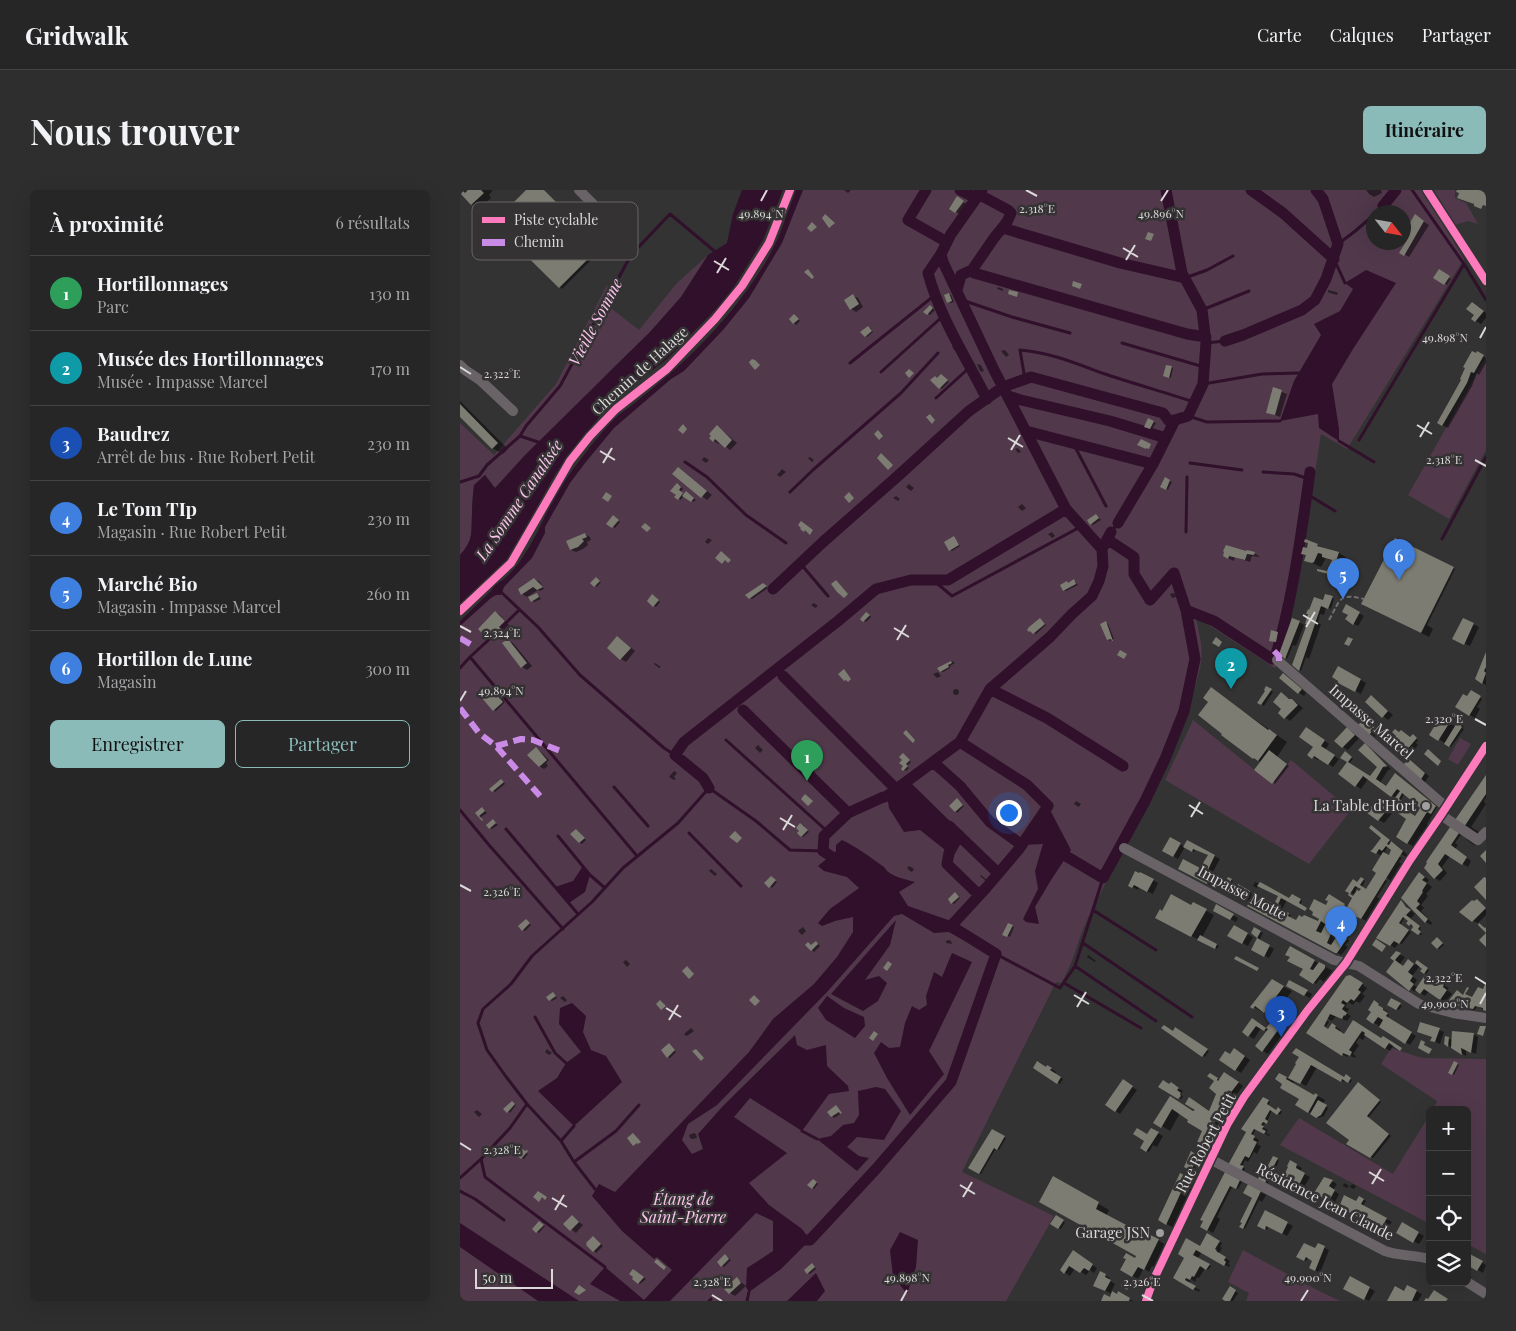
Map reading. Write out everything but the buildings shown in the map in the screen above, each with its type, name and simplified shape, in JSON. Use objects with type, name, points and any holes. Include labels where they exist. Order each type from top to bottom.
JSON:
[{"type":"street","points":[[579,190],[591,202]]},
{"type":"street","name":"Chemin de Halage","points":[[460,611],[511,563],[570,461],[590,436],[616,409],[667,368],[715,320],[742,286],[769,243],[790,190]]},
{"type":"street","points":[[1427,190],[1486,281]]},
{"type":"street","points":[[460,365],[480,380],[513,411]]},
{"type":"street","name":"Impasse Marcel","points":[[1277,660],[1478,840],[1486,832]]},
{"type":"street","name":"Rue Robert Petit","points":[[1146,1301],[1152,1281],[1210,1159],[1244,1097],[1346,962],[1410,860],[1486,746]]},
{"type":"street","name":"Impasse Motte","points":[[1124,848],[1334,960],[1358,966],[1419,1004],[1452,1013],[1486,1018]]},
{"type":"street","name":"Résidence Jean Claude","points":[[1210,1159],[1385,1251],[1397,1255],[1426,1258]]},
{"type":"street","points":[[1471,1285],[1486,1294]]},
{"type":"path","points":[[1329,620],[1340,599],[1348,596],[1364,599]]},
{"type":"shaded area","points":[[799,190],[1422,190],[1464,259],[1347,449],[1321,434],[1292,608],[1287,632],[1275,668],[1201,620],[1196,619],[1202,656],[1196,683],[1185,715],[1087,920],[1065,975],[1061,983],[1056,982],[962,1172],[1054,1216],[1006,1301],[460,1301],[460,623],[523,564],[557,495],[618,418],[682,365],[719,328],[746,294],[779,239]]},
{"type":"shaded area","points":[[1434,190],[1455,190],[1455,198],[1466,203],[1478,224],[1468,221],[1455,225]]},
{"type":"shaded area","points":[[708,255],[681,297],[650,332],[495,489],[485,475],[474,485],[471,536],[468,545],[460,555],[460,423],[494,455],[556,384],[607,285],[612,309],[639,330],[676,284]]},
{"type":"shaded area","points":[[1486,357],[1486,450],[1449,519],[1408,495]]},
{"type":"shaded area","points":[[1193,720],[1272,784],[1291,760],[1351,810],[1309,864],[1165,780]]},
{"type":"shaded area","points":[[1460,738],[1471,744],[1458,765],[1448,759]]},
{"type":"shaded area","points":[[1391,1048],[1422,1058],[1486,1059],[1486,1254],[1471,1246],[1471,1106],[1435,1106],[1437,1101],[1381,1064]]},
{"type":"shaded area","points":[[1299,1118],[1393,1174],[1426,1120],[1426,1222],[1280,1145]]},
{"type":"shaded area","points":[[1243,1250],[1340,1301],[1246,1301],[1249,1293],[1228,1282]]},
{"type":"water","name":"La Somme Canalisée","points":[[742,190],[783,190],[763,240],[727,298],[667,359],[610,403],[556,473],[507,561],[460,606],[460,555],[468,545],[471,536],[474,485],[485,475],[495,488],[525,455],[650,332],[681,297],[708,255],[727,243],[733,214]]},
{"type":"water","points":[[796,190],[803,190],[782,243],[749,298],[723,330],[684,371],[671,379],[614,428],[570,483],[545,527],[545,533],[532,558],[504,587],[501,595],[491,598],[460,626],[460,621],[519,563],[562,486],[605,429],[616,417],[697,349],[737,304],[771,253]]},
{"type":"water","points":[[1366,270],[1396,283],[1332,384],[1339,441],[1319,428],[1318,414],[1280,421],[1294,381],[1321,335],[1314,324],[1340,311],[1353,289],[1345,283]]},
{"type":"water","points":[[911,783],[962,833],[949,853],[920,830],[904,832],[889,808],[887,796],[905,784]]},
{"type":"water","points":[[1048,806],[1071,850],[1035,907],[1039,924],[1026,922],[1023,919],[1038,889],[1035,871],[1043,844],[1022,845]]},
{"type":"water","name":"Étang de Saint-Pierre","points":[[842,840],[864,853],[890,873],[915,882],[899,892],[908,906],[951,921],[972,933],[967,942],[949,932],[934,933],[902,914],[894,916],[827,992],[717,1105],[688,1124],[682,1140],[692,1154],[703,1149],[698,1134],[723,1106],[795,1035],[797,1045],[807,1050],[826,1045],[827,1066],[848,1086],[849,1091],[829,1094],[802,1131],[750,1098],[734,1117],[787,1153],[749,1183],[769,1205],[802,1229],[810,1240],[781,1269],[749,1292],[746,1287],[747,1268],[773,1251],[773,1221],[756,1213],[670,1301],[620,1301],[590,1284],[605,1267],[644,1300],[672,1270],[657,1257],[654,1259],[622,1231],[592,1196],[599,1184],[615,1192],[749,1052],[773,1019],[814,984],[837,957],[853,932],[853,917],[822,926],[818,923],[830,909],[859,888],[847,877],[824,871],[818,866],[836,851],[836,845]]},
{"type":"water","points":[[583,866],[590,875],[585,892],[569,903],[555,887],[573,881]]},
{"type":"water","points":[[896,920],[890,945],[865,980],[879,976],[887,983],[878,1001],[863,1011],[831,994]]},
{"type":"water","points":[[952,953],[972,962],[929,1051],[944,1074],[910,1115],[874,1053],[881,1042],[889,1048],[900,1047],[905,1023],[912,1006],[919,1010],[927,1005],[926,996],[934,972],[942,977]]},
{"type":"water","points":[[827,996],[844,1008],[864,1017],[865,1026],[855,1038],[826,1020],[818,1008]]},
{"type":"water","points":[[572,1003],[586,1016],[583,1032],[591,1050],[606,1056],[622,1082],[574,1126],[538,1091],[557,1078],[566,1063],[581,1052],[559,1024],[560,1008]]},
{"type":"water","points":[[876,1087],[885,1089],[901,1111],[884,1140],[857,1137],[847,1147],[859,1156],[869,1158],[857,1171],[817,1139],[831,1136],[843,1125],[854,1123],[859,1115],[858,1091]]},
{"type":"water","points":[[460,1223],[579,1301],[538,1301],[460,1247]]},
{"type":"water","points":[[900,1232],[918,1240],[916,1267],[907,1294],[893,1276],[890,1250]]},
{"type":"water","points":[[816,1273],[825,1291],[817,1301],[787,1301]]},
{"type":"waterway","points":[[926,190],[908,220],[947,242]]},
{"type":"waterway","points":[[960,190],[976,198]]},
{"type":"waterway","points":[[982,190],[951,234],[941,254],[943,262],[994,370],[1066,509],[1102,549],[1111,532]]},
{"type":"waterway","points":[[1118,523],[1153,464],[1175,420],[1188,416],[1203,384],[1206,343],[1202,310],[1182,273],[1166,190]]},
{"type":"waterway","points":[[1251,190],[1283,213],[1334,259]]},
{"type":"waterway","points":[[1225,341],[1302,310],[1315,300],[1326,279],[1338,244],[1323,199],[1316,190]]},
{"type":"waterway","points":[[1384,205],[1396,190]]},
{"type":"waterway","points":[[1412,190],[1464,264],[1486,300]]},
{"type":"waterway","points":[[957,290],[961,275],[972,270],[1007,222],[1011,213],[978,194]]},
{"type":"waterway","name":"Vieille Somme","points":[[638,248],[670,214],[718,254]]},
{"type":"waterway","points":[[1338,244],[1366,222]]},
{"type":"waterway","points":[[1003,228],[1120,263],[1185,278]]},
{"type":"waterway","points":[[941,254],[928,273],[933,290],[946,322],[987,399]]},
{"type":"waterway","points":[[1185,278],[1207,270],[1233,256]]},
{"type":"waterway","points":[[1334,259],[1345,283]]},
{"type":"waterway","name":"Vieille Somme","points":[[460,482],[479,476],[487,465],[520,436],[526,426],[560,386],[628,260]]},
{"type":"waterway","points":[[1359,440],[1464,264]]},
{"type":"waterway","points":[[972,270],[974,273],[1187,334],[1206,337]]},
{"type":"waterway","points":[[1202,310],[1249,291]]},
{"type":"waterway","points":[[850,363],[935,295]]},
{"type":"waterway","points":[[962,300],[1012,317],[1070,333]]},
{"type":"waterway","points":[[881,372],[943,316]]},
{"type":"waterway","points":[[1206,343],[1225,341]]},
{"type":"waterway","points":[[1122,343],[1204,367]]},
{"type":"waterway","points":[[1025,379],[1020,350],[1061,358],[1113,377],[1194,402]]},
{"type":"waterway","points":[[790,492],[901,393],[938,353]]},
{"type":"waterway","points":[[936,398],[970,367]]},
{"type":"waterway","points":[[1203,384],[1262,374],[1299,373]]},
{"type":"waterway","points":[[773,589],[969,411],[1003,387],[1031,377],[1163,413],[1169,421],[1175,420]]},
{"type":"waterway","points":[[1008,396],[1110,421],[1166,438]]},
{"type":"waterway","points":[[1188,416],[1207,422],[1280,421]]},
{"type":"waterway","points":[[1026,431],[1153,464]]},
{"type":"waterway","name":"La Somme Canalisée","points":[[520,436],[541,443]]},
{"type":"waterway","points":[[1339,441],[1374,462]]},
{"type":"waterway","points":[[1073,443],[1106,506]]},
{"type":"waterway","points":[[1442,539],[1486,457]]},
{"type":"waterway","points":[[685,462],[707,477],[746,515],[786,543]]},
{"type":"waterway","points":[[1190,463],[1242,470]]},
{"type":"waterway","points":[[1263,472],[1294,474],[1309,479]]},
{"type":"waterway","points":[[1186,610],[1214,621],[1272,659],[1275,658],[1292,589],[1310,472]]},
{"type":"waterway","points":[[1186,532],[1187,477]]},
{"type":"waterway","points":[[1307,494],[1335,511]]},
{"type":"waterway","points":[[709,788],[703,778],[675,755],[684,742],[876,589],[911,580],[948,580],[1066,509]]},
{"type":"waterway","points":[[1111,532],[1118,523]]},
{"type":"waterway","points":[[933,580],[952,596],[1082,526]]},
{"type":"waterway","points":[[1054,849],[1103,878],[1145,801],[1165,759],[1184,711],[1195,659],[1186,610],[1174,573],[1150,600],[1134,574],[1134,557],[1107,539]]},
{"type":"waterway","points":[[797,1237],[801,1240],[810,1240],[876,1169],[951,1082],[996,954],[951,926],[1019,849],[1048,806],[1027,785],[960,742],[990,689],[1050,637],[1092,596],[1103,566],[1102,549]]},
{"type":"waterway","points":[[800,563],[828,596]]},
{"type":"waterway","points":[[501,592],[538,627],[580,675],[664,748],[675,755]]},
{"type":"waterway","points":[[502,627],[519,610]]},
{"type":"waterway","points":[[460,668],[496,633]]},
{"type":"waterway","points":[[470,657],[637,856]]},
{"type":"waterway","points":[[783,676],[897,790]]},
{"type":"waterway","points":[[990,689],[1047,718],[1123,766]]},
{"type":"waterway","points":[[743,710],[848,813]]},
{"type":"waterway","points":[[726,740],[828,832]]},
{"type":"waterway","points":[[841,863],[823,851],[824,836],[848,813],[887,796],[960,742]]},
{"type":"waterway","points":[[933,762],[960,786],[990,822],[1022,845]]},
{"type":"waterway","points":[[614,787],[648,826]]},
{"type":"waterway","points":[[598,1190],[595,1189],[574,1162],[561,1141],[527,1104],[487,1050],[478,1023],[483,1009],[511,984],[532,956],[592,902],[623,868],[678,823],[709,788],[756,821],[790,850],[823,851]]},
{"type":"waterway","points":[[460,810],[563,929]]},
{"type":"waterway","points":[[949,826],[998,873]]},
{"type":"waterway","points":[[506,829],[578,914]]},
{"type":"waterway","points":[[689,833],[741,886]]},
{"type":"waterway","points":[[959,835],[949,853],[947,864],[979,895]]},
{"type":"waterway","points":[[558,836],[590,875],[605,888]]},
{"type":"waterway","points":[[996,954],[1060,988],[1075,966],[1103,878]]},
{"type":"waterway","points":[[1093,910],[1156,950]]},
{"type":"waterway","points":[[1083,943],[1192,1017]]},
{"type":"waterway","points":[[1075,966],[1156,1021]]},
{"type":"waterway","points":[[1064,983],[1141,1028]]},
{"type":"waterway","points":[[535,1017],[555,1053],[566,1063]]},
{"type":"waterway","points":[[527,1104],[510,1128],[481,1159],[485,1177],[605,1267]]},
{"type":"waterway","points":[[574,1162],[616,1131],[639,1105]]},
{"type":"waterway","points":[[561,1141],[574,1126]]},
{"type":"waterway","points":[[802,1131],[817,1139]]},
{"type":"waterway","points":[[460,1178],[481,1159]]},
{"type":"waterway","points":[[460,1191],[475,1199],[504,1220]]},
{"type":"waterway","points":[[747,1301],[749,1292]]},
{"type":"marked path","points":[[460,638],[472,645]]},
{"type":"marked path","points":[[1274,651],[1279,656],[1279,662]]},
{"type":"marked path","points":[[460,708],[479,733],[496,746],[540,796]]},
{"type":"marked path","points":[[496,746],[521,739],[533,740],[563,752]]},
{"type":"cycle path","points":[[460,611],[511,563],[570,461],[590,436],[616,409],[667,369],[715,319],[742,286],[769,243],[790,190]]},
{"type":"cycle path","points":[[1427,190],[1486,281]]},
{"type":"cycle path","points":[[1146,1301],[1153,1281],[1227,1125],[1244,1097],[1307,1011],[1346,963],[1410,860],[1486,746]]},
{"type":"place","name":"Hortillon de Lune","points":[[1399,580]]},
{"type":"place","name":"Marché Bio","points":[[1343,599]]},
{"type":"place","name":"Musée des Hortillonnages","points":[[1231,689]]},
{"type":"place","name":"Hortillonnages","points":[[807,781]]},
{"type":"place","name":"La Table d'Hort","points":[[1426,806]]},
{"type":"place","name":"Le Tom TIp","points":[[1341,947]]},
{"type":"place","name":"Baudrez","points":[[1281,1037]]},
{"type":"place","name":"Garage JSN","points":[[1160,1233]]}]
